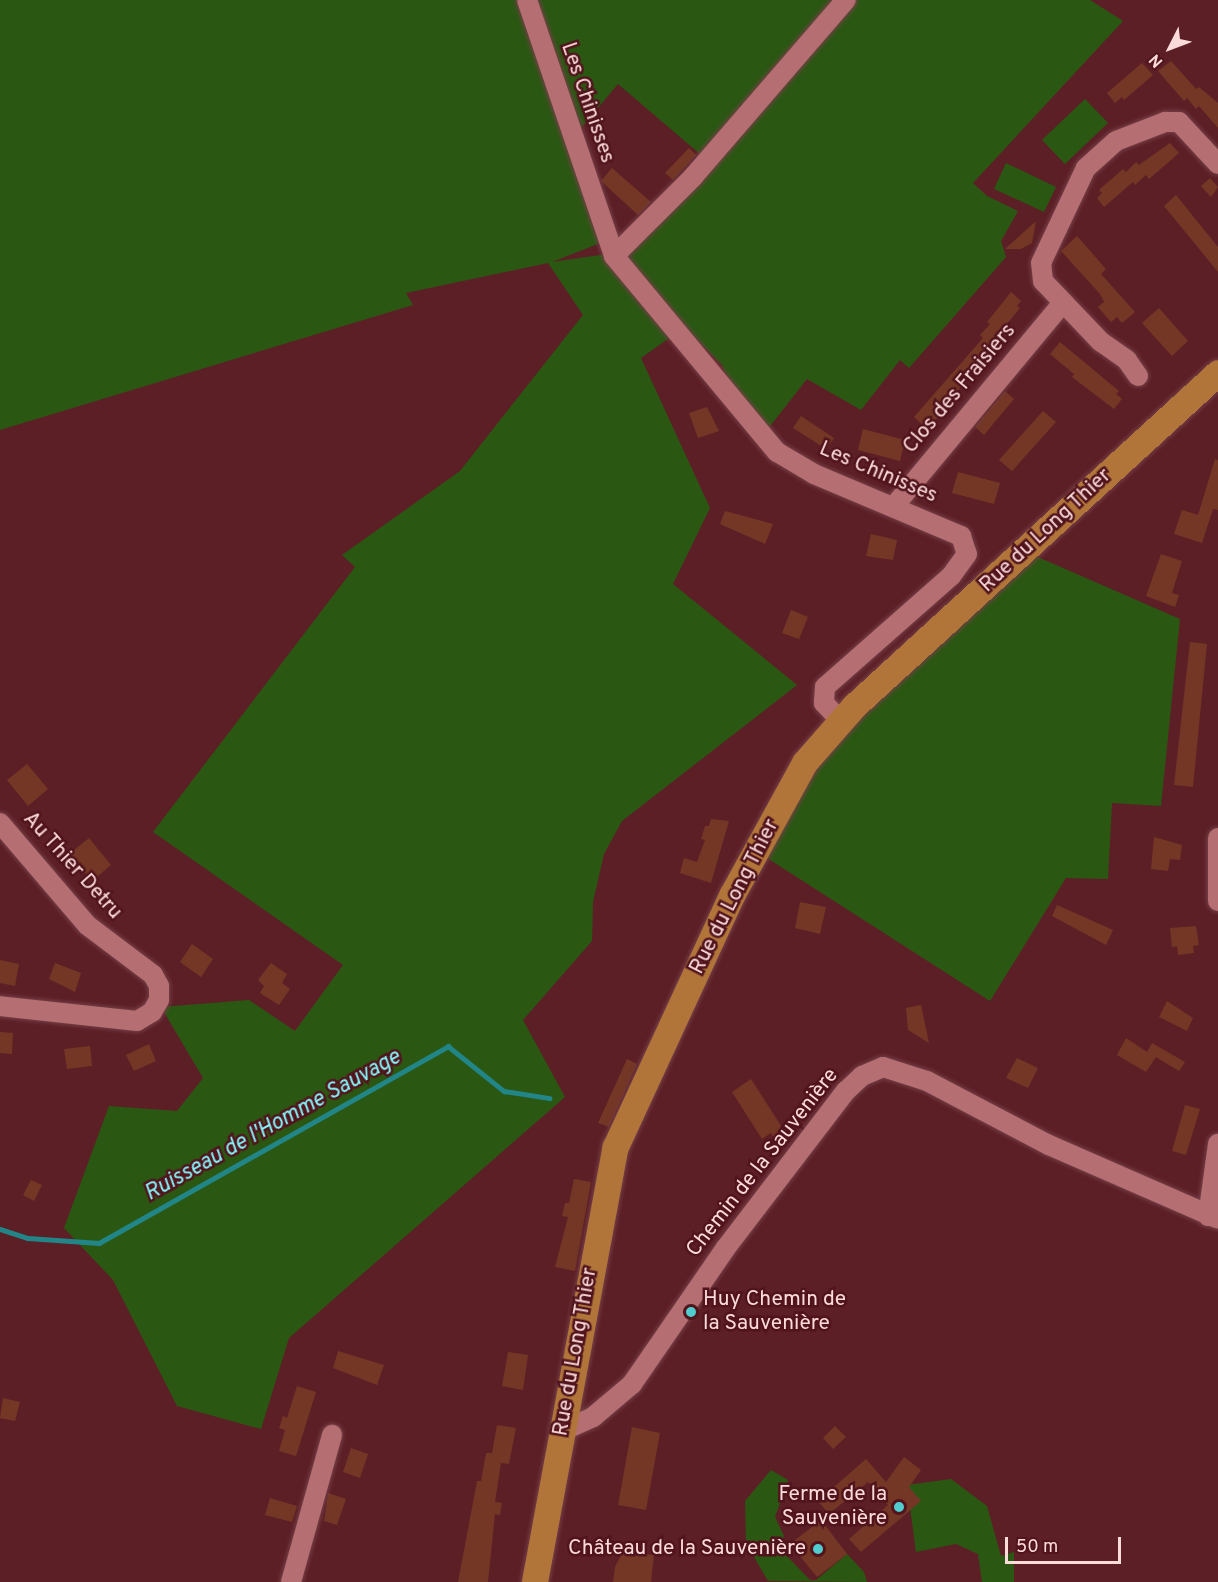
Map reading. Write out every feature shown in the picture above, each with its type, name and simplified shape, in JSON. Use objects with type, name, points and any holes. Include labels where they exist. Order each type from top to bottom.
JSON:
[{"type":"main road","name":"Rue du Long Thier","points":[[535,1582],[616,1147],[732,896],[805,764],[841,721],[1218,373]]},
{"type":"street","name":"Les Chinisses","points":[[527,0],[614,256],[777,452],[814,474],[895,505],[961,536],[967,554],[951,576],[825,687],[824,703],[841,721]]},
{"type":"street","points":[[614,256],[693,177],[846,0]]},
{"type":"street","points":[[1138,376],[1127,360],[1101,342],[1043,281],[1041,263],[1081,176],[1100,153],[1126,137],[1173,121],[1185,126],[1218,164]]},
{"type":"street","name":"Clos des Fraisiers","points":[[895,505],[1063,303]]},
{"type":"street","name":"Au Thier Detru","points":[[0,823],[87,925],[153,975],[159,986],[159,1000],[152,1012],[137,1021],[0,1006]]},
{"type":"street","points":[[1218,837],[1218,901]]},
{"type":"street","name":"Chemin de la Sauvenière","points":[[562,1431],[592,1417],[632,1384],[725,1249],[846,1090],[862,1076],[883,1067],[927,1081],[1048,1145],[1213,1217]]},
{"type":"street","points":[[1213,1217],[1218,1143]]},
{"type":"street","points":[[291,1582],[332,1435]]},
{"type":"green space","points":[[0,0],[521,0],[603,242],[552,262],[607,254],[675,334],[641,358],[710,508],[673,584],[797,685],[622,821],[604,854],[593,902],[592,941],[523,1020],[565,1097],[289,1338],[261,1429],[177,1406],[113,1280],[64,1228],[109,1106],[177,1111],[203,1078],[161,1007],[249,1000],[295,1031],[343,965],[153,832],[355,567],[342,555],[460,471],[583,315],[548,263],[406,293],[413,305],[0,430]]},
{"type":"green space","points":[[535,0],[1090,0],[1123,21],[973,183],[987,196],[1018,211],[1001,241],[1006,257],[909,368],[900,360],[861,410],[807,379],[767,430],[730,385],[722,365],[614,256],[707,160],[618,84],[576,134]]},
{"type":"green space","points":[[1085,99],[1108,123],[1065,164],[1042,140]]},
{"type":"green space","points":[[1006,163],[1056,187],[1044,212],[994,189]]},
{"type":"green space","points":[[1024,551],[1180,619],[1161,806],[1112,803],[1108,879],[1066,878],[990,1001],[756,851],[805,763]]},
{"type":"green space","points":[[771,1470],[788,1480],[775,1517],[784,1536],[779,1548],[810,1580],[816,1580],[847,1554],[864,1572],[867,1582],[768,1581],[746,1543],[745,1501]]},
{"type":"green space","points":[[951,1479],[987,1506],[1001,1556],[1014,1552],[1014,1582],[982,1582],[978,1554],[956,1544],[916,1552],[907,1485]]},
{"type":"building","points":[[1171,61],[1196,89],[1199,87],[1218,103],[1218,128],[1199,106],[1196,109],[1187,98],[1184,101],[1158,71]]},
{"type":"building","points":[[1142,63],[1153,75],[1124,100],[1122,97],[1115,103],[1107,93]]},
{"type":"building","points":[[1170,143],[1179,153],[1149,179],[1146,175],[1135,185],[1133,182],[1104,207],[1097,198],[1102,193],[1099,190],[1123,169],[1126,172],[1136,162],[1139,165]]},
{"type":"building","points":[[689,148],[696,155],[673,180],[665,173]]},
{"type":"building","points":[[612,168],[651,202],[638,215],[601,181]]},
{"type":"building","points":[[1210,178],[1218,187],[1211,197],[1201,186]]},
{"type":"building","points":[[1176,195],[1218,247],[1218,272],[1164,206]]},
{"type":"building","points":[[1036,221],[1032,243],[1021,249],[1005,249]]},
{"type":"building","points":[[1077,236],[1106,269],[1101,274],[1135,312],[1122,323],[1117,317],[1111,322],[1098,307],[1104,302],[1100,294],[1061,251]]},
{"type":"building","points":[[1011,292],[1021,301],[1017,306],[1020,308],[1000,332],[1003,334],[994,345],[997,348],[977,372],[974,369],[928,430],[914,417],[983,338],[980,335],[990,324],[987,322]]},
{"type":"building","points":[[1159,308],[1188,341],[1172,356],[1142,323]]},
{"type":"building","points":[[1060,342],[1119,391],[1116,394],[1122,399],[1114,409],[1072,377],[1074,374],[1050,354]]},
{"type":"building","points":[[1005,391],[1014,399],[984,435],[975,427]]},
{"type":"building","points":[[707,407],[719,431],[698,438],[689,413]]},
{"type":"building","points":[[1043,411],[1056,422],[1012,471],[999,460]]},
{"type":"building","points":[[801,416],[834,438],[826,449],[793,428]]},
{"type":"building","points":[[863,429],[905,440],[900,461],[858,450]]},
{"type":"building","points":[[1215,459],[1218,460],[1218,510],[1213,509],[1202,543],[1174,534],[1182,510],[1198,515]]},
{"type":"building","points":[[958,472],[1000,483],[994,504],[952,493]]},
{"type":"building","points":[[725,511],[773,524],[765,544],[720,524]]},
{"type":"building","points":[[871,534],[897,540],[893,560],[866,556]]},
{"type":"building","points":[[1161,554],[1182,561],[1172,593],[1179,595],[1175,607],[1146,596]]},
{"type":"building","points":[[791,610],[808,617],[799,639],[782,633]]},
{"type":"building","points":[[1190,642],[1207,644],[1193,787],[1174,785]]},
{"type":"building","points":[[27,764],[48,789],[28,806],[7,780]]},
{"type":"building","points":[[711,819],[729,821],[711,883],[680,873],[684,858],[697,862],[705,840],[701,839],[705,826],[709,826]]},
{"type":"building","points":[[1154,837],[1182,845],[1180,860],[1170,859],[1168,871],[1151,869]]},
{"type":"building","points":[[89,838],[111,865],[92,881],[69,854]]},
{"type":"building","points":[[800,902],[826,907],[820,934],[795,928]]},
{"type":"building","points":[[1057,905],[1113,930],[1106,945],[1052,916]]},
{"type":"building","points":[[1196,926],[1199,945],[1193,946],[1194,953],[1178,955],[1177,946],[1172,947],[1170,928]]},
{"type":"building","points":[[192,944],[213,959],[201,977],[180,962]]},
{"type":"building","points":[[0,960],[19,964],[15,986],[0,983]]},
{"type":"building","points":[[55,963],[81,973],[75,992],[49,979]]},
{"type":"building","points":[[271,963],[287,974],[282,983],[290,989],[279,1005],[260,993],[264,986],[258,980]]},
{"type":"building","points":[[1167,1001],[1193,1018],[1187,1031],[1159,1017]]},
{"type":"building","points":[[921,1005],[929,1043],[908,1030],[906,1008]]},
{"type":"building","points":[[0,1032],[13,1033],[12,1054],[0,1053]]},
{"type":"building","points":[[1126,1038],[1147,1052],[1152,1043],[1185,1062],[1179,1071],[1156,1057],[1146,1072],[1117,1055]]},
{"type":"building","points":[[149,1044],[156,1061],[134,1071],[126,1055]]},
{"type":"building","points":[[90,1046],[92,1066],[67,1069],[64,1049]]},
{"type":"building","points":[[1017,1058],[1038,1068],[1028,1088],[1006,1078]]},
{"type":"building","points":[[627,1059],[637,1064],[609,1127],[598,1123]]},
{"type":"building","points":[[751,1079],[785,1132],[774,1138],[771,1133],[762,1139],[732,1092]]},
{"type":"building","points":[[1185,1105],[1200,1109],[1186,1155],[1172,1151]]},
{"type":"building","points":[[574,1179],[591,1182],[575,1271],[555,1267],[568,1217],[562,1216],[565,1203],[569,1203]]},
{"type":"building","points":[[31,1180],[42,1185],[34,1201],[23,1195]]},
{"type":"building","points":[[338,1351],[384,1365],[377,1385],[333,1368]]},
{"type":"building","points":[[508,1352],[528,1355],[523,1390],[502,1386]]},
{"type":"building","points":[[297,1386],[316,1392],[296,1456],[279,1451],[285,1430],[279,1428],[283,1416],[287,1418]]},
{"type":"building","points":[[3,1398],[20,1402],[15,1421],[0,1418]]},
{"type":"building","points":[[497,1425],[516,1428],[509,1464],[501,1463],[495,1502],[502,1503],[500,1515],[495,1514],[488,1582],[458,1582],[477,1481],[481,1481],[486,1453],[492,1453]]},
{"type":"building","points":[[835,1426],[846,1437],[833,1449],[823,1438]]},
{"type":"building","points":[[632,1427],[660,1433],[646,1510],[618,1505]]},
{"type":"building","points":[[351,1448],[368,1454],[360,1478],[343,1472]]},
{"type":"building","name":"Ferme de la Sauvenière","points":[[904,1457],[921,1470],[909,1487],[921,1501],[861,1552],[849,1539],[888,1505],[868,1482],[829,1514],[818,1501],[866,1459],[886,1482]]},
{"type":"building","points":[[328,1493],[346,1499],[337,1525],[324,1521]]},
{"type":"building","points":[[270,1498],[297,1506],[292,1522],[265,1515]]},
{"type":"building","name":"Château de la Sauvenière","points":[[821,1520],[847,1554],[817,1577],[790,1544]]},
{"type":"building","points":[[623,1551],[654,1555],[651,1582],[613,1582],[615,1567]]},
{"type":"waterway","name":"Ruisseau de l'Homme Sauvage","points":[[0,1229],[28,1238],[99,1243],[448,1046],[504,1091],[549,1098]]},
{"type":"place","name":"Huy Chemin de la Sauvenière","points":[[691,1312]]},
{"type":"place","name":"Ferme de la Sauvenière","points":[[899,1507]]},
{"type":"place","name":"Château de la Sauvenière","points":[[818,1549]]}]
